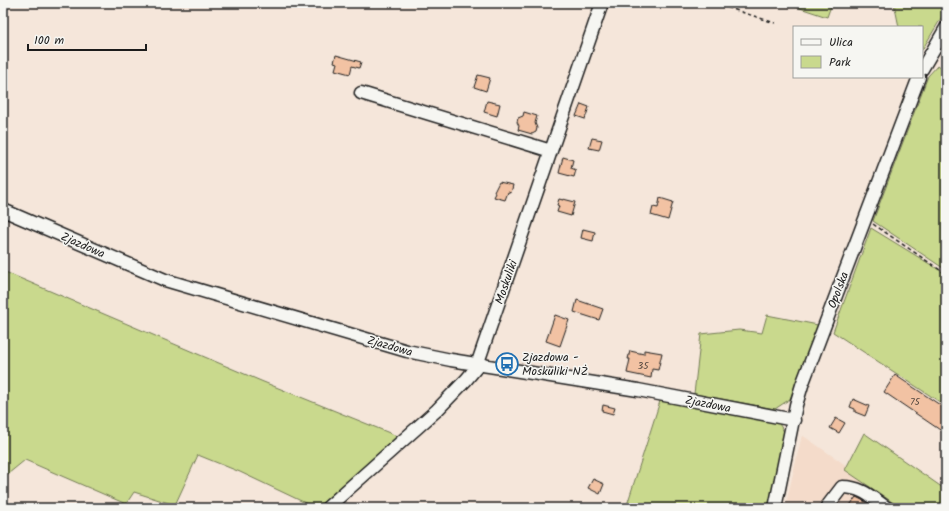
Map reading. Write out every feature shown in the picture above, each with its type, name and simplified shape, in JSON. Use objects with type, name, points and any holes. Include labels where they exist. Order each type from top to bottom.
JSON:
[{"type":"street","name":"Moskuliki","points":[[327,508],[437,410],[471,375],[477,364],[602,3]]},
{"type":"street","points":[[923,67],[946,28]]},
{"type":"street","name":"Opolska","points":[[775,508],[796,405],[802,385],[919,78]]},
{"type":"street","points":[[362,93],[551,151]]},
{"type":"street","name":"Zjazdowa","points":[[3,210],[146,272],[184,286],[407,351],[451,360],[619,387],[794,420]]},
{"type":"street","points":[[826,508],[842,487],[853,487],[862,490],[887,508]]},
{"type":"path","points":[[714,3],[775,23]]},
{"type":"path","points":[[865,220],[946,274]]},
{"type":"shaded area","points":[[802,435],[908,508],[785,508]]},
{"type":"green space","points":[[785,3],[832,3],[827,17]]},
{"type":"green space","points":[[894,3],[946,3],[946,10],[923,48],[923,26],[899,26]]},
{"type":"green space","points":[[938,65],[946,71],[946,270],[873,221],[928,76]]},
{"type":"green space","points":[[871,228],[946,274],[946,406],[833,332]]},
{"type":"green space","points":[[3,271],[261,381],[397,436],[372,460],[316,508],[240,472],[198,455],[175,505],[134,492],[126,504],[25,460],[3,478]]},
{"type":"green space","points":[[767,315],[818,325],[790,399],[775,409],[694,394],[701,334],[739,330],[762,333]]},
{"type":"green space","points":[[661,398],[778,422],[786,435],[770,508],[626,508]]},
{"type":"green space","points":[[864,433],[946,490],[946,508],[901,508],[845,470]]},
{"type":"building","points":[[336,55],[361,62],[359,68],[352,66],[350,74],[335,70],[337,63],[334,62]]},
{"type":"building","points":[[478,75],[490,78],[486,91],[474,87]]},
{"type":"building","points":[[487,101],[500,104],[497,116],[484,112]]},
{"type":"building","points":[[581,104],[589,107],[585,119],[576,116]]},
{"type":"building","points":[[524,112],[537,116],[535,123],[537,128],[536,132],[532,134],[518,130],[518,118],[523,116]]},
{"type":"building","points":[[592,138],[602,140],[599,150],[589,148]]},
{"type":"building","points":[[563,157],[573,160],[571,168],[576,170],[574,177],[559,173]]},
{"type":"building","points":[[499,182],[513,185],[511,193],[508,192],[505,200],[494,197],[496,193],[494,192]]},
{"type":"building","points":[[660,198],[673,202],[668,220],[651,215],[653,207],[658,208]]},
{"type":"building","points":[[559,199],[575,202],[571,216],[557,212]]},
{"type":"building","points":[[583,229],[595,232],[593,241],[581,238]]},
{"type":"building","points":[[577,300],[603,309],[599,320],[574,312]]},
{"type":"building","points":[[555,315],[569,320],[560,346],[546,341]]},
{"type":"building","points":[[644,350],[662,353],[658,370],[652,369],[651,378],[627,373],[630,351],[644,354]]},
{"type":"building","points":[[895,375],[946,409],[946,434],[884,392]]},
{"type":"building","points":[[853,399],[869,406],[865,416],[855,412],[855,409],[850,407]]},
{"type":"building","points":[[603,405],[615,408],[613,414],[602,411]]},
{"type":"building","points":[[836,418],[845,423],[839,433],[830,428]]},
{"type":"building","points":[[593,479],[604,484],[600,494],[588,488]]},
{"type":"building","points":[[856,497],[862,500],[874,508],[848,508]]},
{"type":"tunnel","points":[[869,508],[875,500]]},
{"type":"place","name":"Zjazdowa - Moskuliki NŻ","points":[[507,364]]}]
